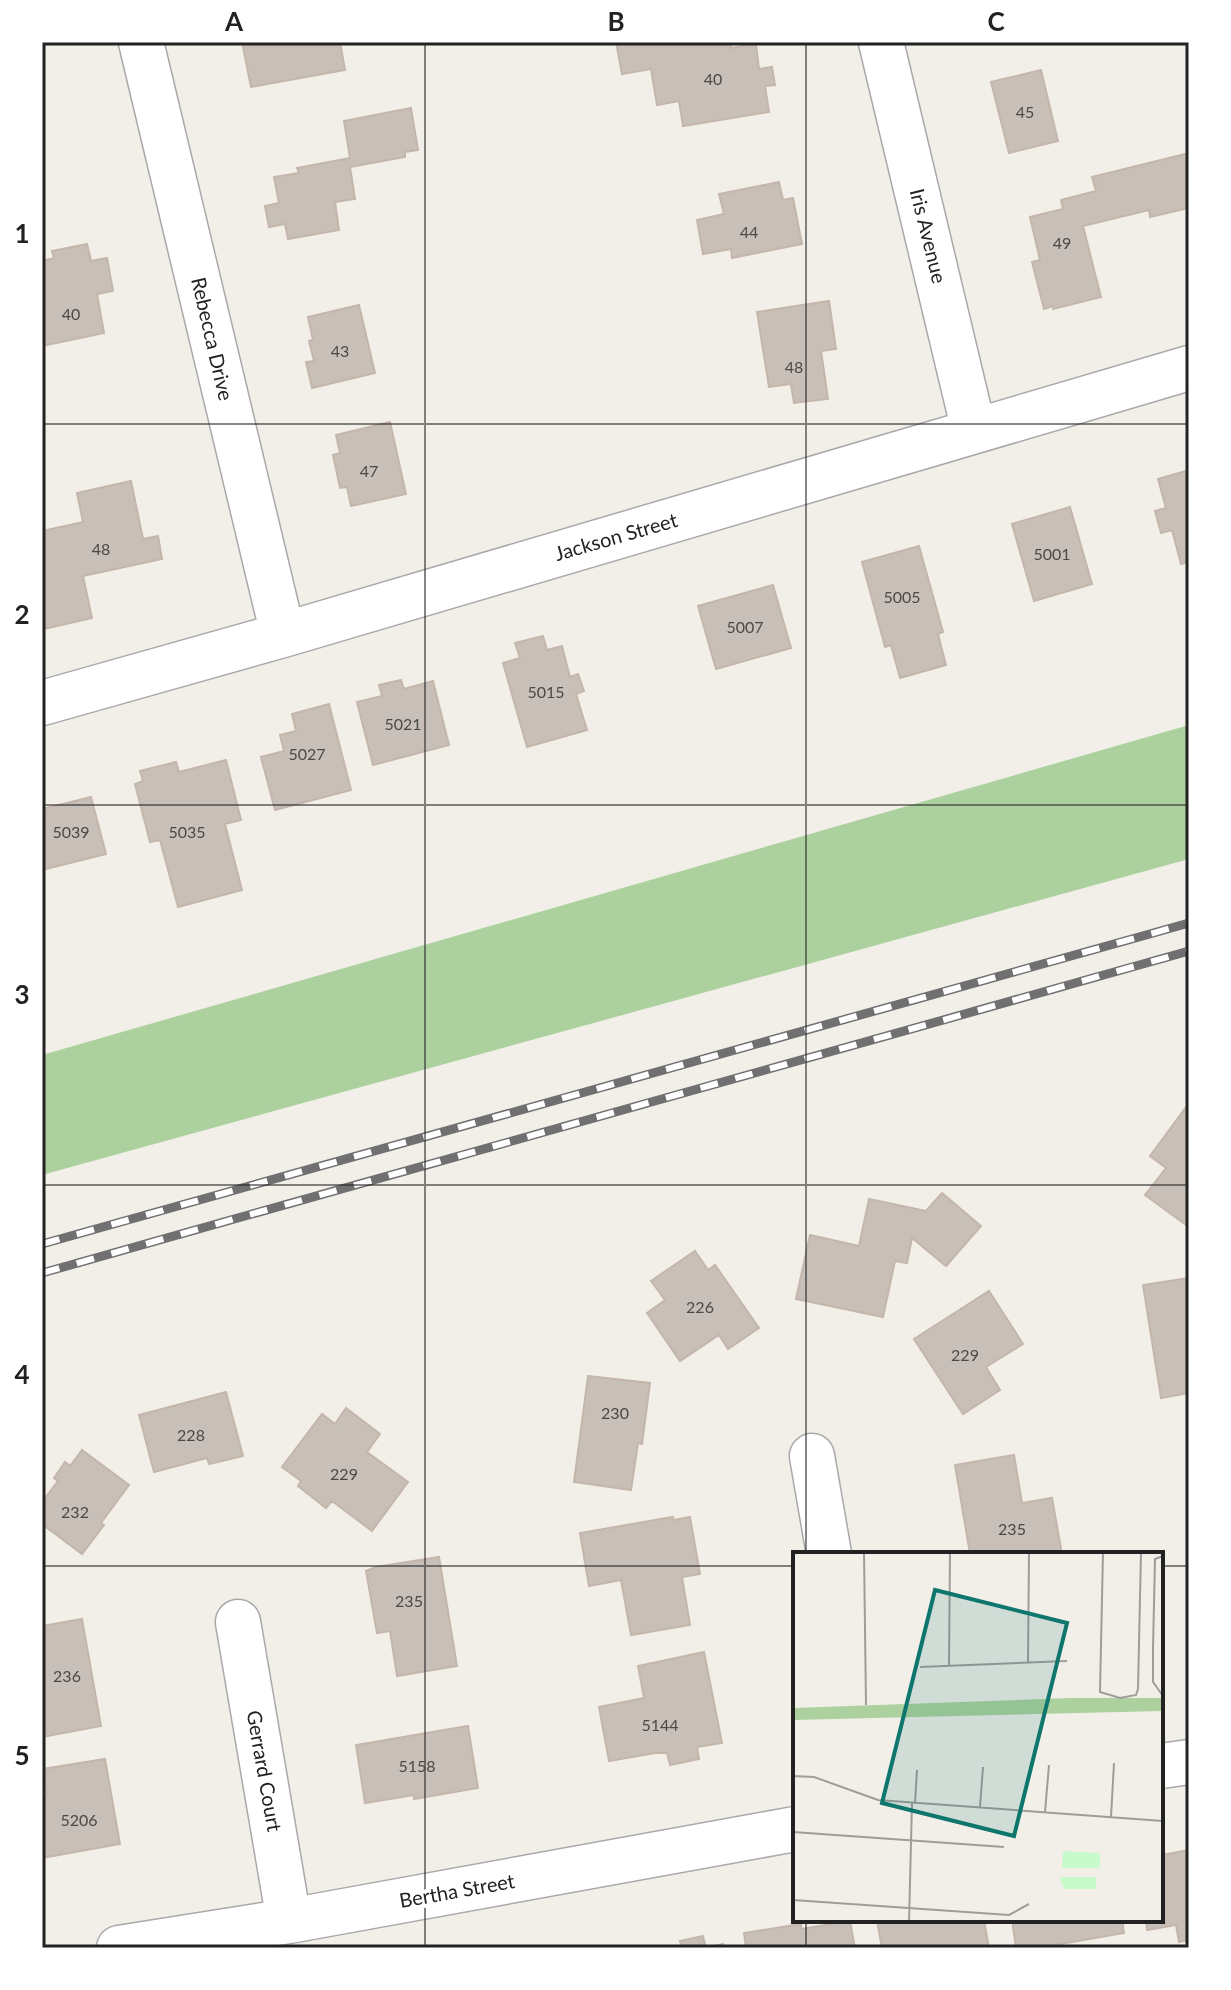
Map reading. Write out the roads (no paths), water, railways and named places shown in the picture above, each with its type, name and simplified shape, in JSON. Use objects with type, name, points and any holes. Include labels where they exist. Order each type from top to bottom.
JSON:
[{"type":"street","name":"Rebecca Drive","points":[[141,42],[283,635]]},
{"type":"street","name":"Iris Avenue","points":[[881,42],[974,431]]},
{"type":"street","name":"Jackson Street","points":[[42,703],[1189,368]]},
{"type":"street","points":[[812,1456],[829,1552]]},
{"type":"street","name":"Gerrard Court","points":[[238,1622],[271,1932]]},
{"type":"street","points":[[1163,1766],[1189,1762]]},
{"type":"street","name":"Bertha Street","points":[[119,1948],[271,1932],[793,1829]]},
{"type":"railway","points":[[42,1244],[1189,923]]},
{"type":"railway","points":[[42,1273],[1189,951]]}]
